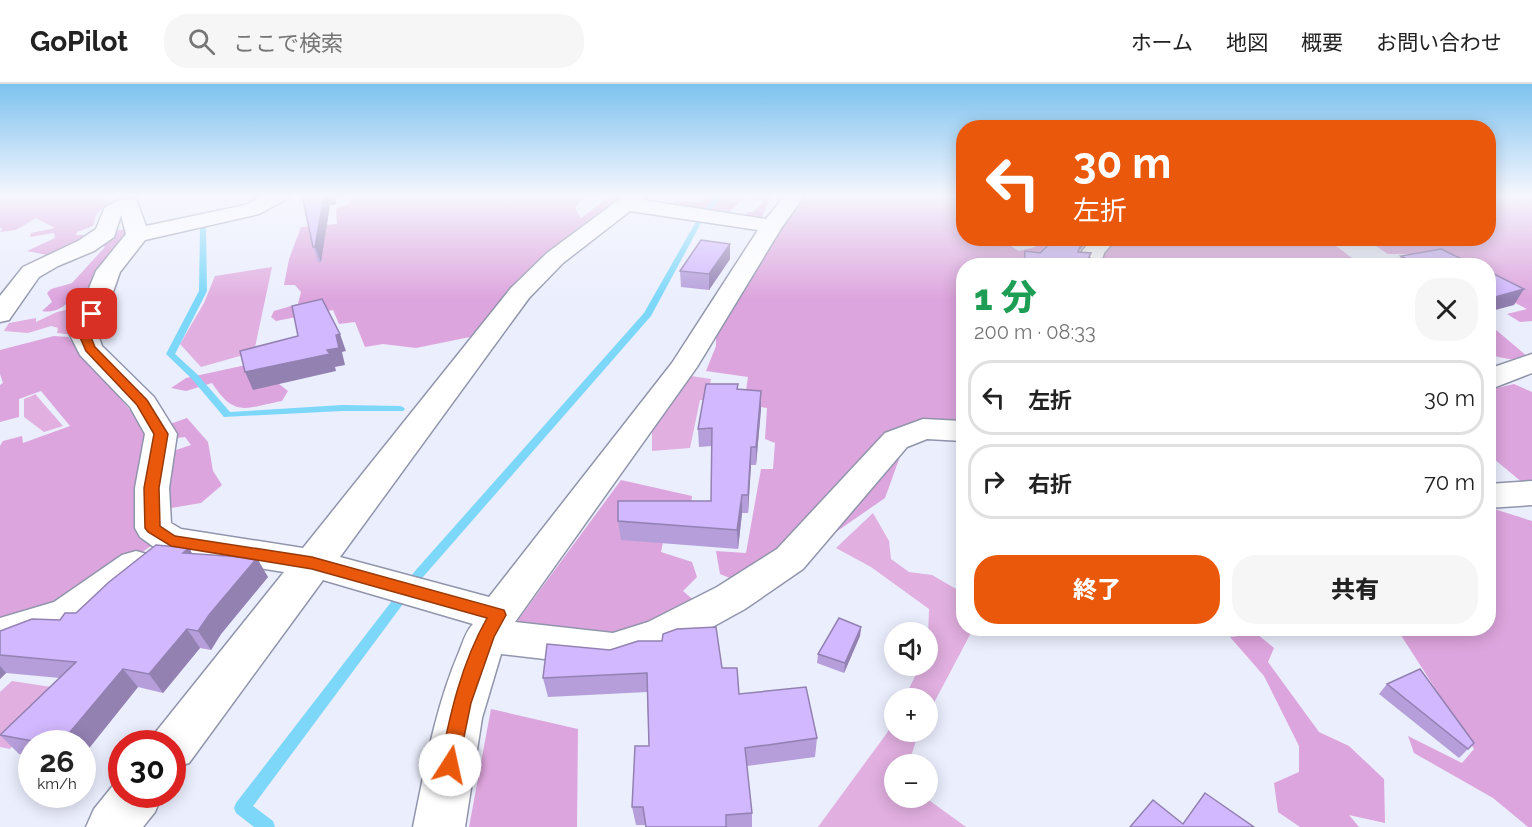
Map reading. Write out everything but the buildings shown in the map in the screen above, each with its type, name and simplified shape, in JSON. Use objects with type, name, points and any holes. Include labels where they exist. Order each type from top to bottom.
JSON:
[{"type":"street","points":[[0,314],[31,272],[50,261],[86,246],[107,230]]},
{"type":"street","points":[[136,230],[137,235]]},
{"type":"street","points":[[162,230],[137,235],[108,271],[84,335],[90,349],[143,403],[161,434],[152,488],[153,528],[171,541],[312,563],[430,596],[492,626],[613,650],[661,635],[730,598],[790,559],[896,440],[923,429],[956,431]]},
{"type":"street","points":[[186,730],[520,292],[555,258],[591,230]]},
{"type":"street","points":[[439,827],[462,703],[492,626],[683,366],[770,230]]},
{"type":"street","points":[[1496,377],[1532,363]]},
{"type":"street","points":[[1496,377],[1532,387]]},
{"type":"street","points":[[1496,495],[1532,493]]},
{"type":"street","points":[[0,635],[68,613],[171,541]]},
{"type":"street","points":[[112,827],[127,808]]},
{"type":"shaded area","points":[[47,230],[83,230],[77,232],[76,235],[93,235],[52,256],[27,251],[55,238],[54,233],[30,237],[31,233]]},
{"type":"shaded area","points":[[119,230],[128,230],[122,242],[91,279],[88,297],[71,301],[53,311],[42,311],[52,302],[47,293],[51,289],[72,283],[105,247],[101,245]]},
{"type":"shaded area","points":[[300,230],[581,230],[520,277],[470,337],[416,348],[383,344],[365,347],[355,322],[339,324],[333,310],[276,321],[271,317],[274,311],[298,304],[301,292],[295,285],[284,285],[289,259]]},
{"type":"shaded area","points":[[782,230],[956,230],[956,246],[1011,246],[1019,251],[1036,246],[1065,246],[1046,258],[956,258],[956,426],[926,425],[902,451],[885,498],[820,543],[732,579],[720,574],[716,551],[746,553],[761,469],[773,469],[775,443],[765,439],[767,408],[744,404],[748,377],[706,371],[716,346],[716,337]]},
{"type":"shaded area","points":[[1496,230],[1532,230],[1532,321],[1520,322],[1507,314],[1527,309],[1496,293],[1496,258],[1428,258],[1420,254],[1388,254],[1376,246],[1496,246]]},
{"type":"shaded area","points":[[1106,246],[1336,246],[1352,258],[1100,258]]},
{"type":"shaded area","points":[[272,267],[254,352],[201,367],[180,344],[204,303],[215,276]]},
{"type":"shaded area","points":[[80,307],[74,335],[57,333],[58,328],[51,326],[28,333],[4,331],[9,323],[36,318],[36,322],[57,312]]},
{"type":"shaded area","points":[[1496,330],[1528,357],[1514,360],[1496,357]]},
{"type":"shaded area","points":[[54,336],[68,337],[152,436],[155,543],[69,605],[0,621],[0,446],[3,441],[22,436],[23,443],[70,426],[41,391],[19,399],[19,417],[0,422],[0,385],[3,383],[0,374],[0,350]]},
{"type":"shaded area","points":[[246,365],[261,381],[279,384],[288,391],[282,401],[242,408],[227,402],[212,383],[186,391],[171,388],[186,378]]},
{"type":"shaded area","points":[[691,376],[711,379],[707,400],[700,400],[690,448],[652,451],[652,429]]},
{"type":"shaded area","points":[[1514,384],[1532,392],[1532,483],[1523,483],[1496,461],[1496,388]]},
{"type":"shaded area","points":[[36,394],[63,426],[44,432],[24,417],[24,399]]},
{"type":"shaded area","points":[[187,418],[208,442],[213,471],[222,485],[201,503],[171,508],[167,453],[191,445],[185,437],[170,439],[167,425]]},
{"type":"shaded area","points":[[621,480],[692,496],[690,516],[668,518],[661,552],[692,562],[697,577],[683,591],[697,603],[640,628],[596,638],[515,624]]},
{"type":"shaded area","points":[[1496,510],[1532,521],[1532,827],[1528,827],[1493,798],[1414,753],[1408,736],[1462,763],[1474,749],[1401,636],[1496,636]]},
{"type":"shaded area","points":[[873,513],[889,541],[891,559],[909,572],[932,575],[956,589],[956,636],[969,636],[938,695],[938,688],[909,688],[915,676],[938,676],[938,622],[929,622],[929,609],[871,567],[836,548]]},
{"type":"shaded area","points":[[1259,636],[1274,648],[1268,662],[1319,732],[1349,746],[1384,779],[1385,823],[1349,815],[1359,827],[1300,827],[1278,812],[1274,783],[1299,772],[1299,746],[1264,676],[1230,637]]},
{"type":"shaded area","points":[[12,681],[64,689],[27,730],[18,730],[18,740],[10,749],[0,747],[0,692]]},
{"type":"shaded area","points":[[491,709],[578,729],[577,827],[469,827]]},
{"type":"shaded area","points":[[884,737],[884,742],[916,742],[912,754],[884,754],[884,808],[938,807],[966,827],[818,827]]},
{"type":"waterway","points":[[203,230],[203,291],[170,354],[194,376],[227,415],[342,408],[400,409]]},
{"type":"waterway","points":[[267,827],[242,808],[419,574],[648,314],[694,230]]},
{"type":"route","points":[[92,314],[84,335],[90,349],[143,403],[161,434],[152,488],[153,528],[171,541],[312,563],[498,615],[486,636],[462,703],[450,765]]}]
